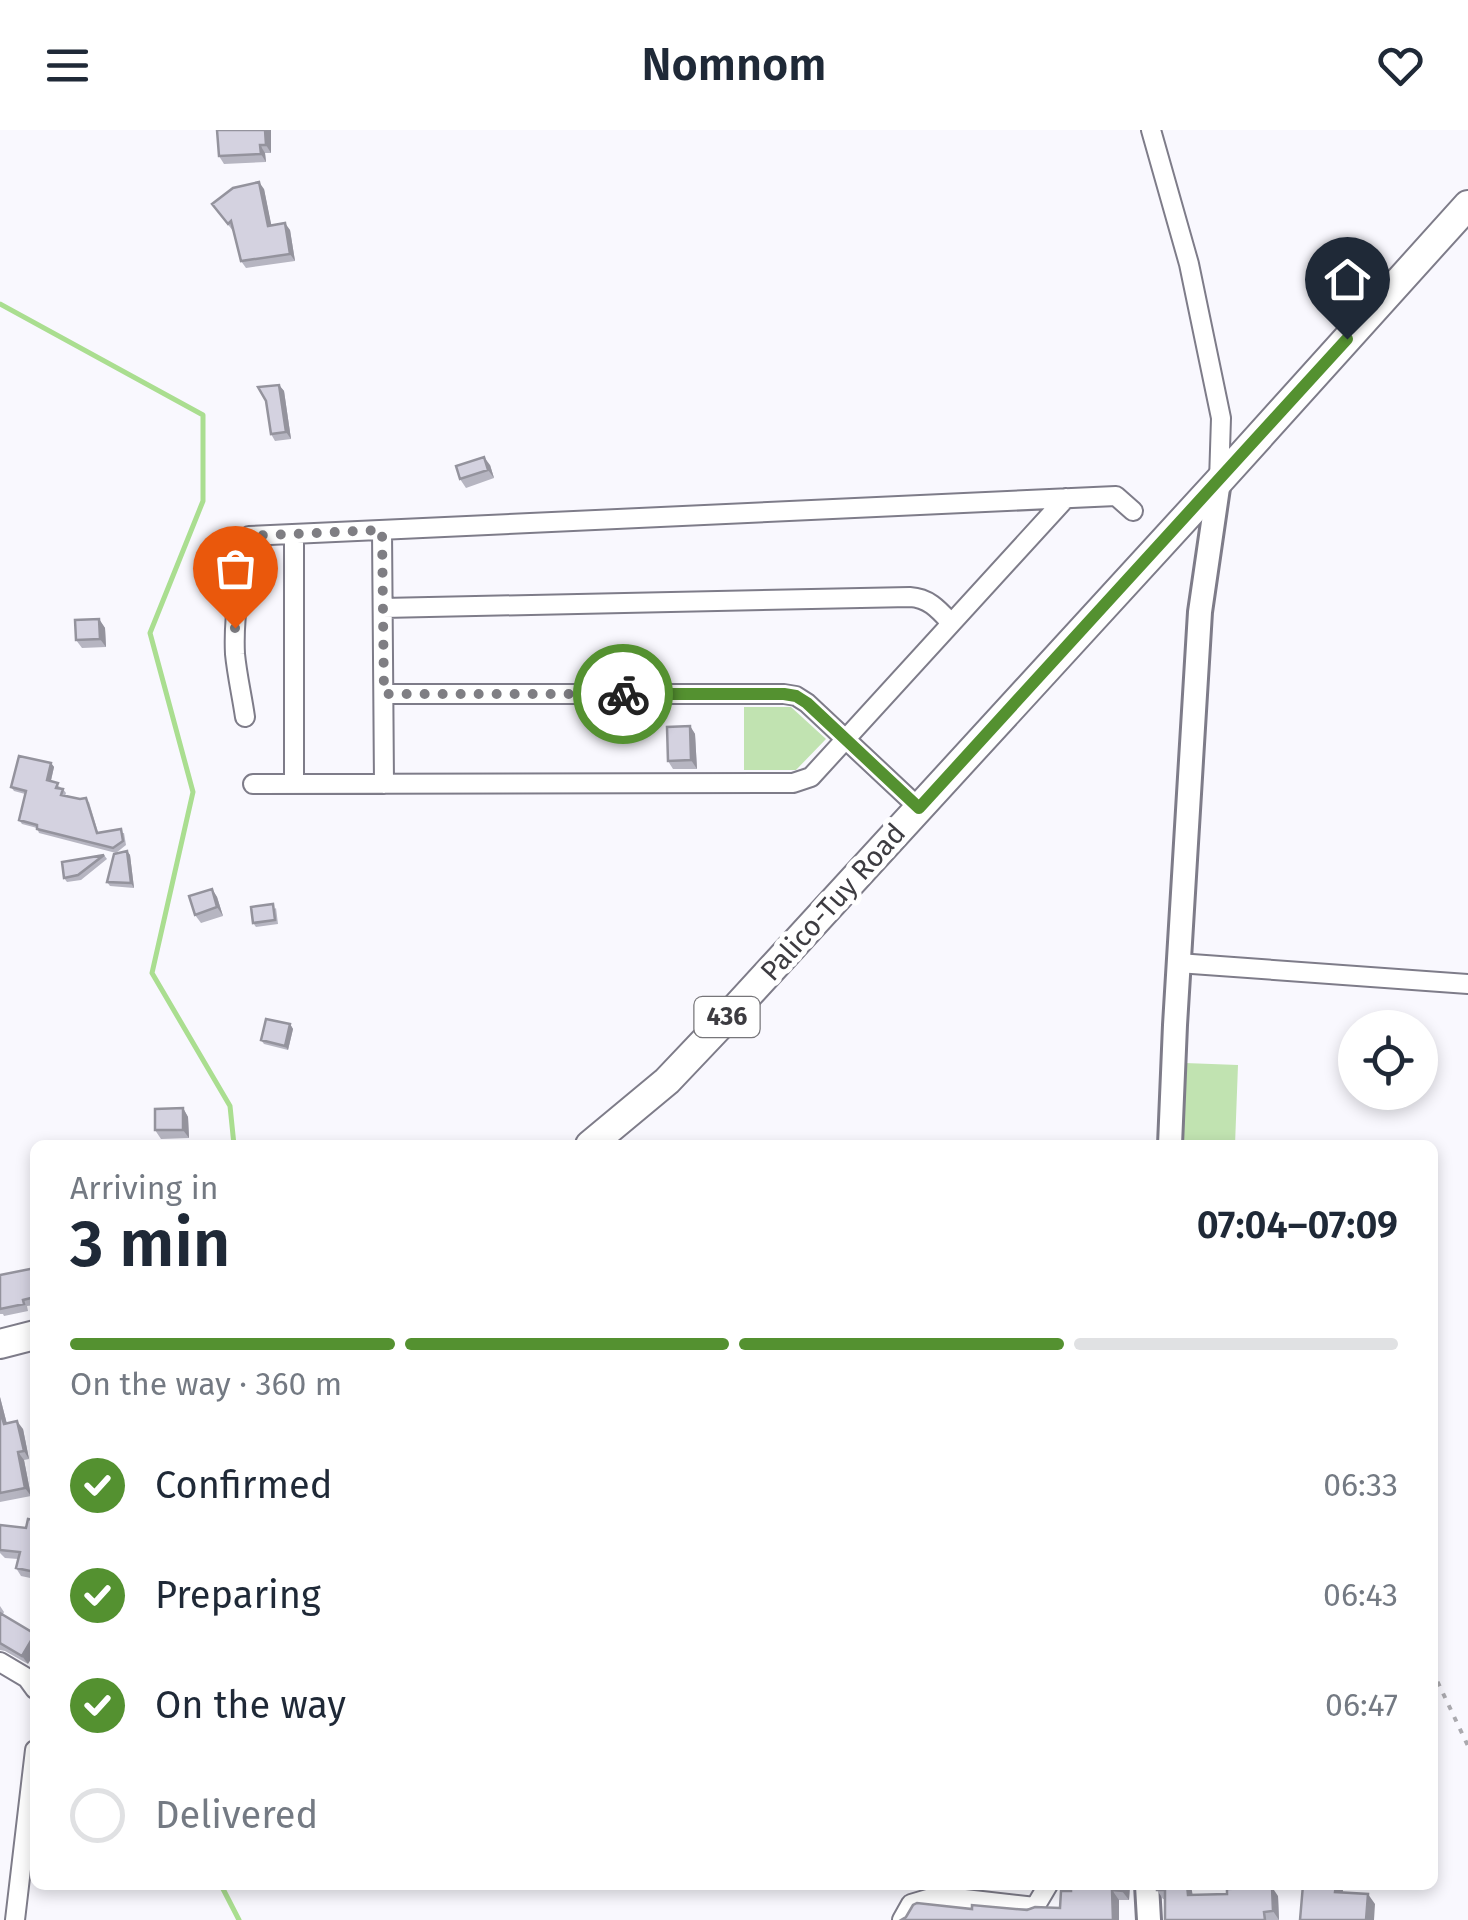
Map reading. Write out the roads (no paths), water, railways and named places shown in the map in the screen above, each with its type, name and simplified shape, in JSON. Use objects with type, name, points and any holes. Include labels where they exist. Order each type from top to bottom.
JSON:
[{"type":"main road","name":"Palico-Tuy Road","points":[[596,1140],[667,1082],[1468,205]]},
{"type":"main road","points":[[0,1344],[30,1335]]},
{"type":"street","points":[[1151,130],[1188,264],[1221,418],[1219,481],[1200,612],[1170,1140]]},
{"type":"street","points":[[245,717],[235,656],[235,628],[236,596],[248,536],[1116,496],[1133,511]]},
{"type":"street","points":[[252,784],[793,784],[811,777],[1066,498]]},
{"type":"street","points":[[382,530],[384,784]]},
{"type":"street","points":[[294,534],[294,784]]},
{"type":"street","points":[[383,608],[910,597],[933,604],[951,624]]},
{"type":"street","points":[[384,694],[796,696],[919,808]]},
{"type":"street","points":[[1178,962],[1468,984]]},
{"type":"street","points":[[0,1662],[30,1682]]},
{"type":"street","points":[[14,1920],[30,1790]]},
{"type":"street","points":[[902,1920],[911,1904],[938,1896],[1035,1906],[1045,1890]]},
{"type":"street","points":[[1146,1890],[1148,1920]]},
{"type":"waterway","points":[[0,304],[203,415],[203,501],[150,633],[193,792],[152,973],[230,1106],[233,1140]]},
{"type":"waterway","points":[[224,1890],[239,1920]]}]
